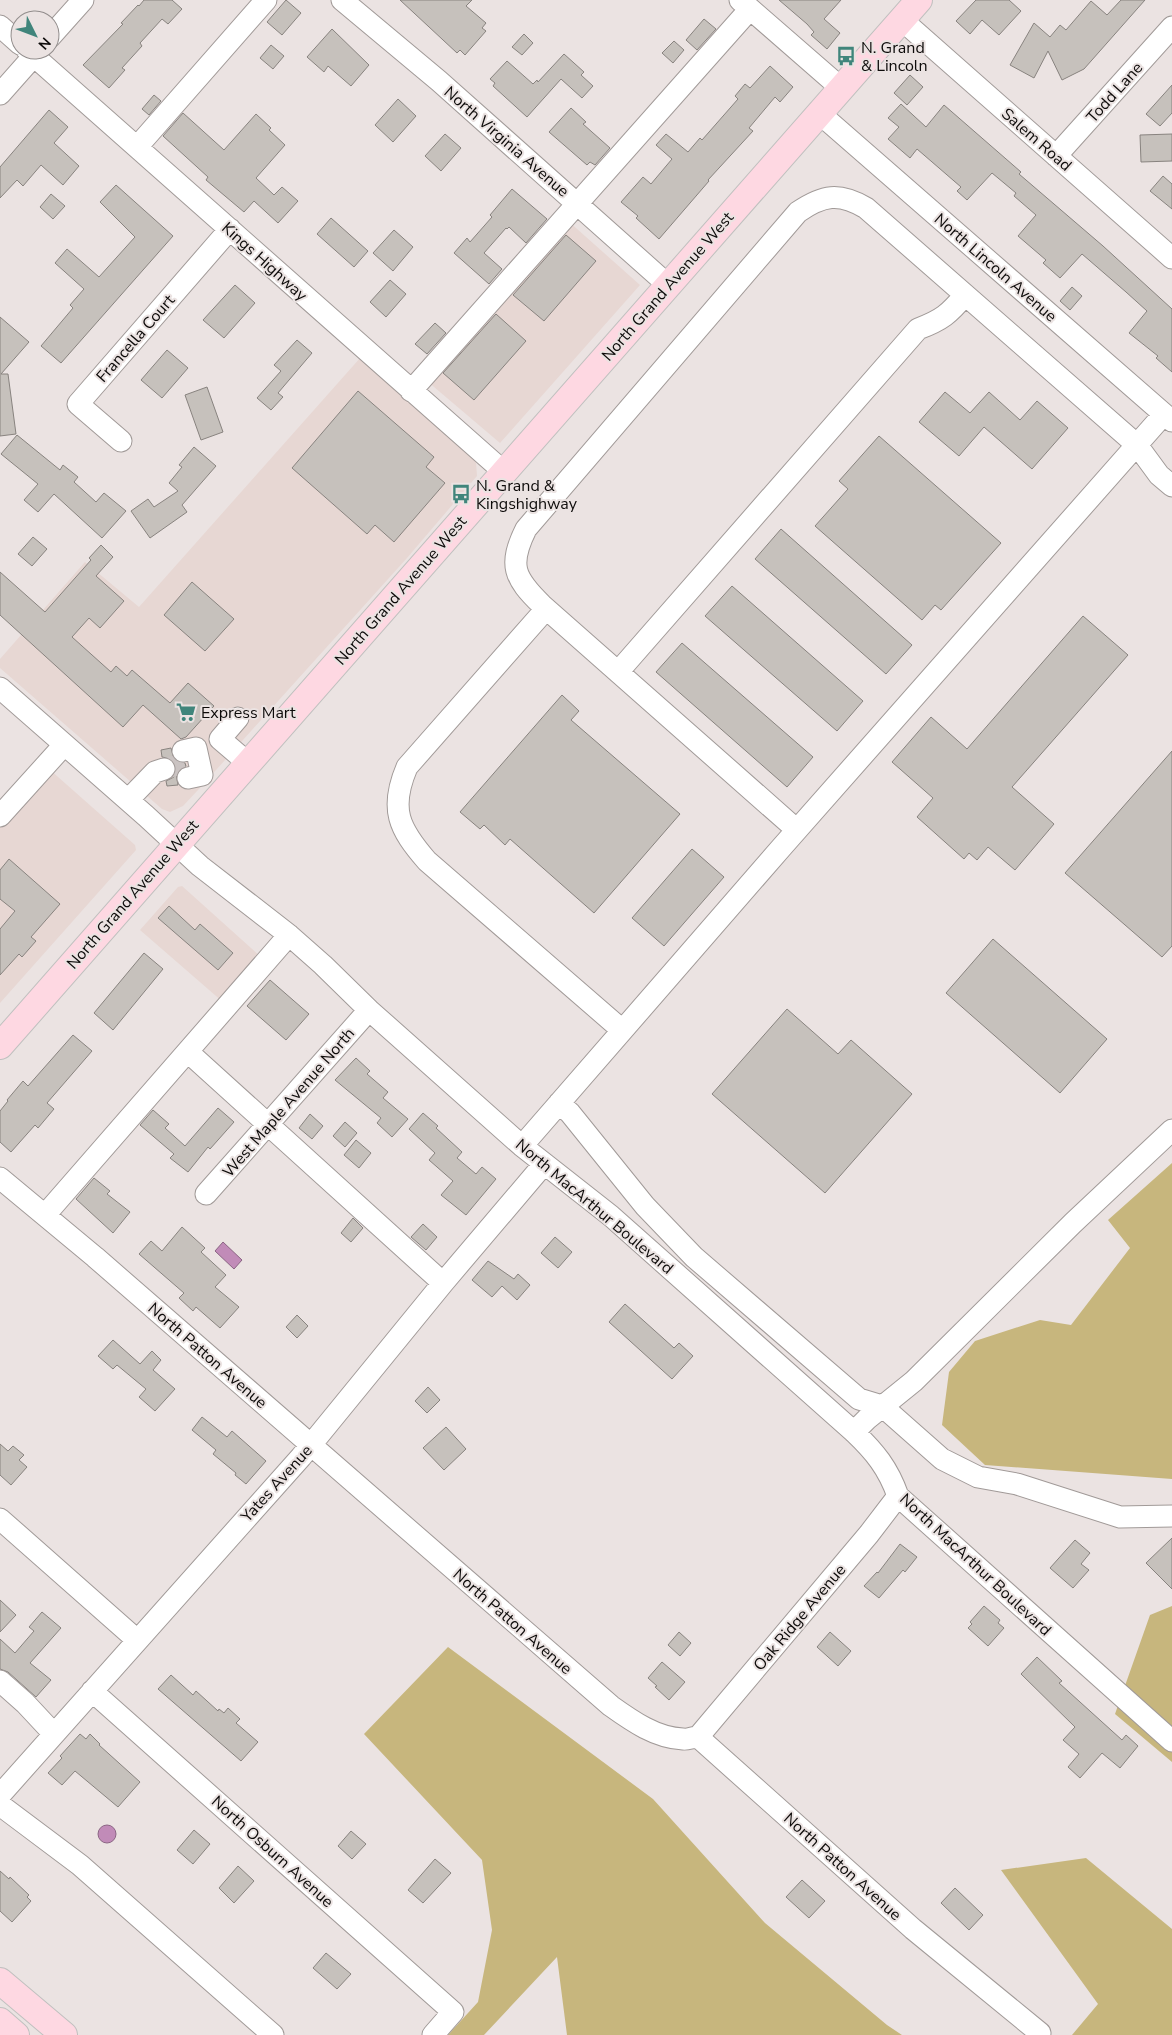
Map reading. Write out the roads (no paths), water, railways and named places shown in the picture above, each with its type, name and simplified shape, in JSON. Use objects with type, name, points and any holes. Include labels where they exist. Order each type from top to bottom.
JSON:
[{"type":"main road","name":"North Grand Avenue West","points":[[0,1046],[919,0]]},
{"type":"main road","points":[[0,1981],[64,2035]]},
{"type":"main road","points":[[0,2022],[16,2035]]},
{"type":"street","points":[[60,26],[83,0]]},
{"type":"street","points":[[137,147],[266,0]]},
{"type":"street","name":"North Virginia Avenue","points":[[342,0],[439,81],[668,285]]},
{"type":"street","points":[[411,390],[578,203],[745,5],[841,88]]},
{"type":"street","name":"Salem Road","points":[[902,20],[1172,258]]},
{"type":"street","name":"Kings Highway","points":[[0,26],[10,34]]},
{"type":"street","name":"Todd Lane","points":[[1056,156],[1172,27]]},
{"type":"street","points":[[0,94],[23,60]]},
{"type":"street","name":"Kings Highway","points":[[41,60],[504,472]]},
{"type":"street","name":"North Lincoln Avenue","points":[[819,113],[1168,418]]},
{"type":"street","points":[[797,830],[546,609],[520,581],[516,566],[518,545],[526,529],[798,212],[820,199],[845,198],[866,208],[1137,445],[1159,475],[1172,486]]},
{"type":"street","name":"Francella Court","points":[[121,441],[78,404],[230,229]]},
{"type":"street","points":[[618,672],[918,329],[938,321],[952,310],[965,295]]},
{"type":"street","points":[[522,1146],[797,830],[1137,445],[1168,418]]},
{"type":"street","points":[[546,609],[407,767],[397,798],[398,812],[402,826],[412,844],[427,861],[622,1030]]},
{"type":"street","name":"North MacArthur Boulevard","points":[[0,688],[229,890],[289,935],[369,1010],[522,1146],[611,1216],[854,1432],[874,1452],[889,1471],[898,1496],[1172,1741]]},
{"type":"street","points":[[189,763],[220,739],[238,718]]},
{"type":"street","points":[[220,739],[248,763]]},
{"type":"street","points":[[0,816],[64,745]]},
{"type":"street","points":[[128,800],[162,770]]},
{"type":"street","points":[[45,1215],[289,935]]},
{"type":"street","name":"West Maple Avenue North","points":[[206,1194],[369,1010]]},
{"type":"street","points":[[188,1052],[443,1283]]},
{"type":"street","points":[[559,1103],[570,1113],[645,1206],[707,1270],[859,1398],[882,1406],[942,1459],[978,1477],[1017,1484],[1120,1517],[1172,1516]]},
{"type":"street","points":[[854,1432],[882,1406],[914,1381],[1072,1223],[1172,1130]]},
{"type":"street","name":"Yates Avenue","points":[[0,1795],[311,1444],[443,1283],[544,1164]]},
{"type":"street","name":"North Patton Avenue","points":[[0,1178],[311,1444],[611,1706],[638,1725],[658,1733],[683,1739],[698,1737],[913,1929],[1040,2033]]},
{"type":"street","name":"Oak Ridge Avenue","points":[[698,1737],[870,1534],[898,1496]]},
{"type":"street","points":[[0,1519],[137,1640]]},
{"type":"street","points":[[0,1681],[26,1704],[53,1733]]},
{"type":"street","name":"North Osburn Avenue","points":[[92,1691],[453,2012],[433,2035]]},
{"type":"street","points":[[0,1805],[80,1865],[273,2035]]},
{"type":"tunnel","points":[[164,769],[185,763]]},
{"type":"place","name":"N. Grand & Lincoln","points":[[846,56]]},
{"type":"place","name":"N. Grand & Kingshighway","points":[[461,494]]},
{"type":"place","name":"Express Mart","points":[[186,712]]}]
